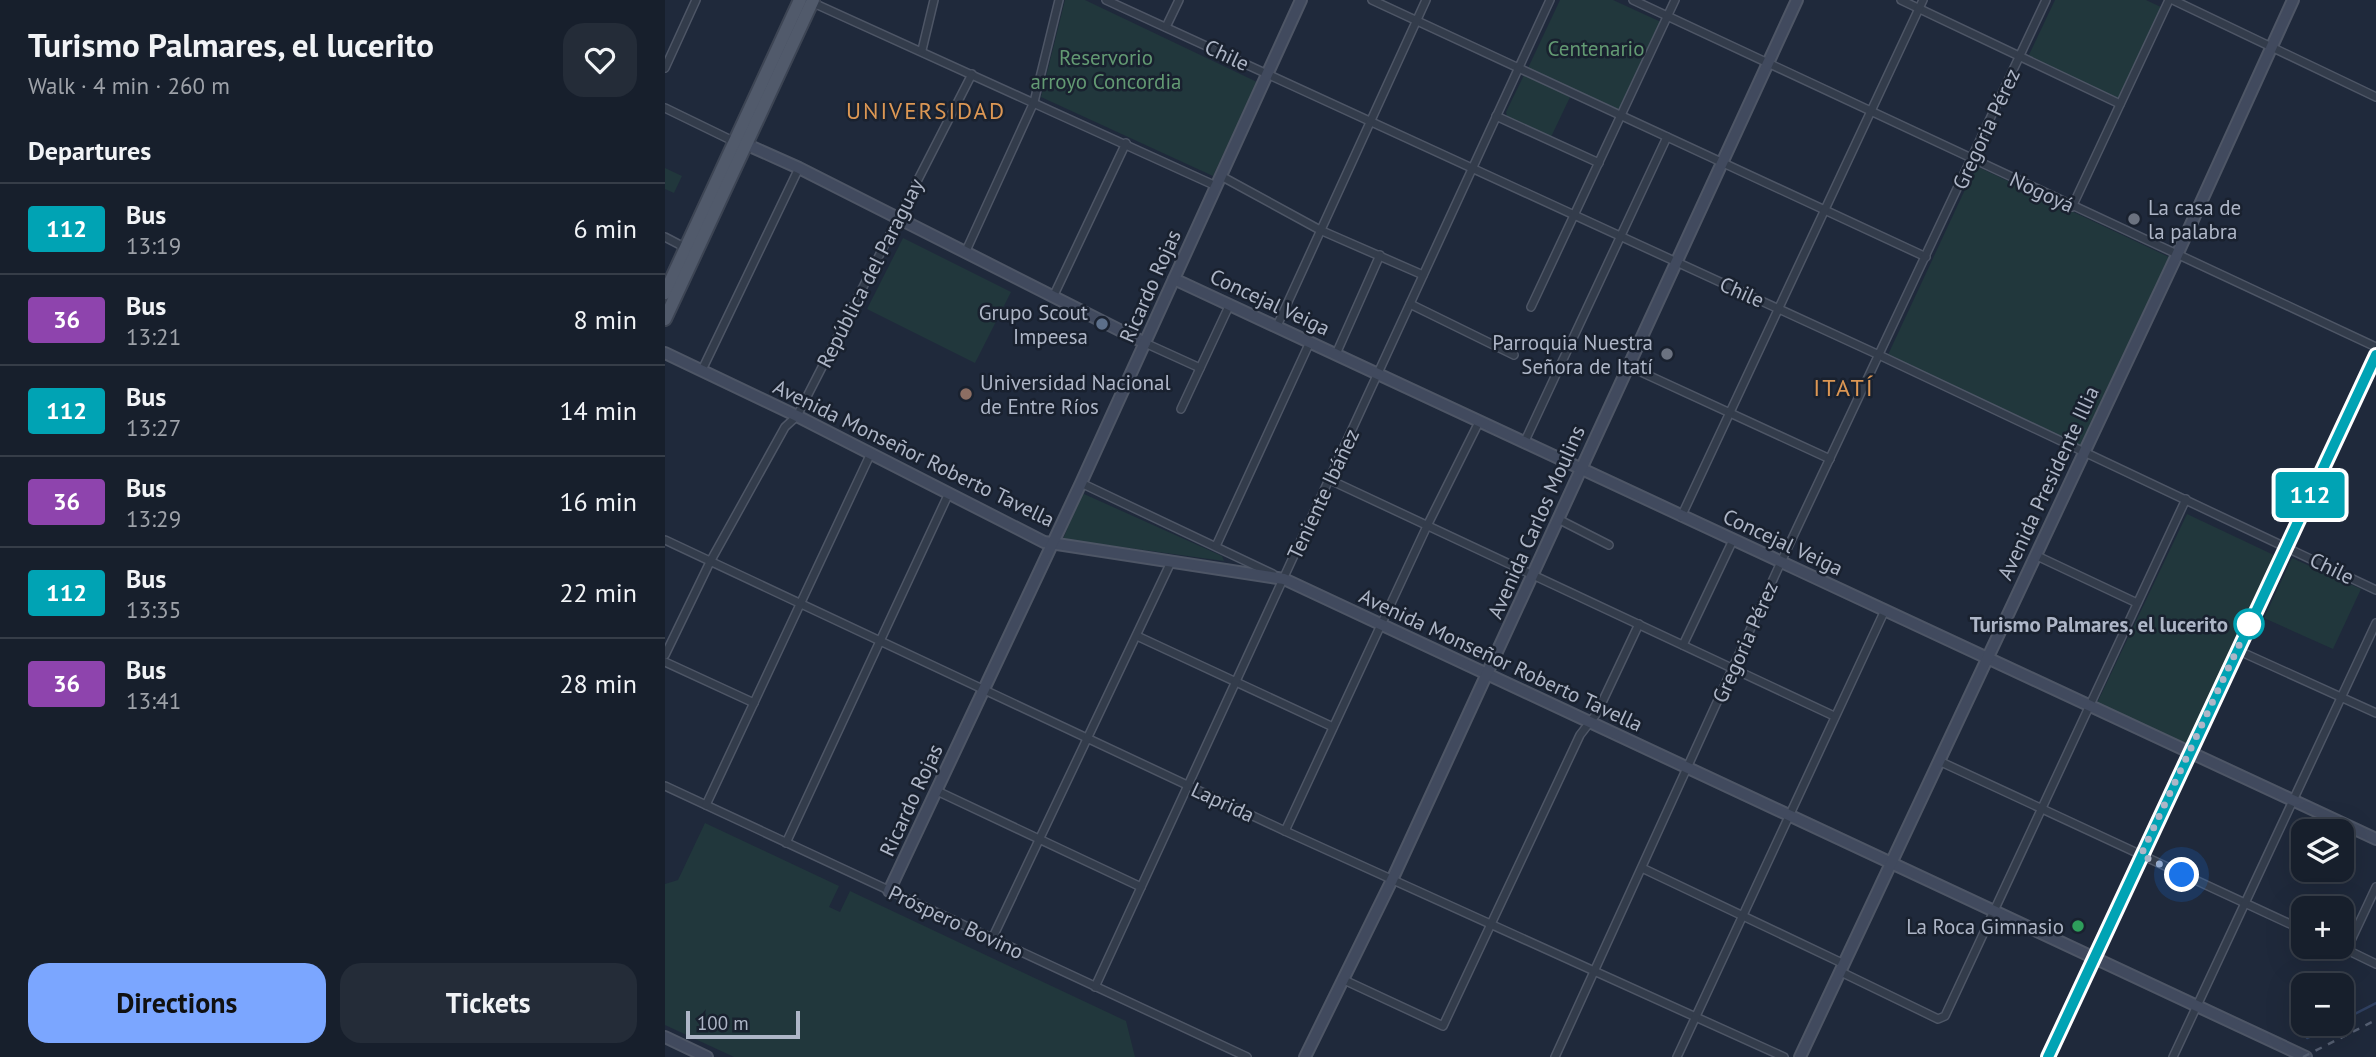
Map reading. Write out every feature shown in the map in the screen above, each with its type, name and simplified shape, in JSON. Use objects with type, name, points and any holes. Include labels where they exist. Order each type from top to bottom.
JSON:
[{"type":"main road","points":[[741,142],[799,0]]},
{"type":"main road","points":[[665,319],[691,250],[741,142],[813,0]]},
{"type":"main road","points":[[665,293],[691,250]]},
{"type":"street","points":[[665,68],[696,0]]},
{"type":"street","points":[[799,0],[813,0],[1034,103],[1218,181],[1423,275]]},
{"type":"street","points":[[922,50],[934,0]]},
{"type":"street","points":[[965,253],[1034,103],[1059,0]]},
{"type":"street","name":"Chile","points":[[1106,0],[1780,309],[2376,590]]},
{"type":"street","points":[[1166,27],[1179,0]]},
{"type":"street","name":"Ricardo Rojas","points":[[889,891],[1081,483],[1301,0]]},
{"type":"street","points":[[1371,0],[1926,257]]},
{"type":"street","points":[[1277,326],[1426,0]]},
{"type":"street","name":"Teniente Ibáñez","points":[[1095,987],[1551,0]]},
{"type":"street","name":"Nogoyá","points":[[1633,0],[2376,347]]},
{"type":"street","points":[[1531,307],[1675,0]]},
{"type":"street","name":"Avenida Carlos Moulins","points":[[1305,1057],[1392,880],[1797,0]]},
{"type":"street","points":[[1901,0],[2120,104]]},
{"type":"street","points":[[1681,517],[1923,0]]},
{"type":"street","name":"Gregoria Pérez","points":[[1555,1057],[1781,562],[2046,0]]},
{"type":"street","points":[[2072,207],[2171,0],[2376,97]]},
{"type":"street","name":"Avenida Presidente Illia","points":[[1800,1057],[2177,255],[2293,0]]},
{"type":"street","name":"República del Paraguay","points":[[665,655],[710,562],[785,427],[797,416],[972,74]]},
{"type":"street","points":[[665,108],[799,168],[1145,343],[1200,368]]},
{"type":"street","points":[[1496,116],[1598,163]]},
{"type":"street","points":[[1524,443],[1667,137]]},
{"type":"street","points":[[1053,297],[1126,143]]},
{"type":"street","points":[[702,370],[799,168]]},
{"type":"street","points":[[665,237],[691,250]]},
{"type":"street","points":[[1336,354],[1380,256]]},
{"type":"street","name":"Concejal Veiga","points":[[1174,279],[1581,471],[2376,839]]},
{"type":"street","points":[[1181,409],[1230,304]]},
{"type":"street","points":[[1410,304],[1514,355]]},
{"type":"street","points":[[1216,546],[1310,342]]},
{"type":"street","name":"Avenida Monseñor Roberto Tavella","points":[[665,353],[871,453],[1030,537],[1052,544],[1284,579],[2306,1057]]},
{"type":"street","points":[[2050,1056],[2141,855],[2376,355]]},
{"type":"street","points":[[1627,366],[1830,459]]},
{"type":"street","points":[[1285,831],[1380,625],[1479,422]]},
{"type":"street","points":[[706,805],[871,453]]},
{"type":"street","points":[[1330,480],[1834,716]]},
{"type":"street","points":[[1081,483],[1284,579]]},
{"type":"street","points":[[786,843],[949,493]]},
{"type":"street","points":[[1642,868],[1742,914],[1938,1019],[1945,1016],[2186,499]]},
{"type":"street","points":[[1558,519],[1609,545]]},
{"type":"street","name":"Laprida","points":[[665,540],[800,606],[1285,831],[1784,1057]]},
{"type":"street","points":[[1683,645],[1733,540]]},
{"type":"street","points":[[2035,555],[2137,603]]},
{"type":"street","points":[[992,939],[1171,562]]},
{"type":"street","points":[[1677,1057],[1885,610]]},
{"type":"street","points":[[1342,979],[1444,1026],[1580,735],[1597,713],[1639,624]]},
{"type":"street","points":[[2173,1057],[2376,624]]},
{"type":"street","points":[[1137,636],[1333,727]]},
{"type":"street","points":[[2237,650],[2376,713]]},
{"type":"street","points":[[665,662],[754,703]]},
{"type":"street","points":[[1939,761],[2291,925]]},
{"type":"street","name":"Próspero Bovino","points":[[665,786],[1247,1057]]},
{"type":"street","points":[[937,790],[1141,887]]},
{"type":"street","points":[[2354,929],[2376,887]]},
{"type":"street","points":[[2354,953],[2376,964]]},
{"type":"street","points":[[665,1037],[707,1057]]},
{"type":"green space","name":"Reservorio arroyo Concordia","points":[[1065,0],[1085,0],[1257,82],[1213,176],[1041,97]]},
{"type":"green space","name":"Centenario","points":[[1560,0],[1613,0],[1661,22],[1620,111],[1528,68]]},
{"type":"green space","points":[[2055,0],[2146,0],[2163,8],[2118,101],[2028,57]]},
{"type":"green space","name":"Centenario","points":[[1524,75],[1571,95],[1551,137],[1507,117],[1506,112]]},
{"type":"green space","points":[[1976,166],[2169,257],[2078,450],[1886,359]]},
{"type":"green space","points":[[665,168],[682,176],[674,193],[665,189]]},
{"type":"green space","points":[[903,238],[1011,292],[975,363],[867,309]]},
{"type":"green space","points":[[1084,494],[1222,556],[1224,561],[1063,539],[1081,495]]},
{"type":"green space","points":[[2187,514],[2278,557],[2188,746],[2097,703]]},
{"type":"green space","points":[[2292,558],[2361,589],[2333,649],[2264,618]]},
{"type":"green space","points":[[705,823],[839,886],[829,907],[840,912],[850,891],[1126,1021],[1135,1057],[734,1057],[665,1025],[665,884],[678,880]]},
{"type":"waterway","points":[[2354,1014],[2376,1003]]},
{"type":"waterway","points":[[2307,1038],[2311,1036]]},
{"type":"railway","points":[[2303,1057],[2376,1020]]},
{"type":"bus line","name":"112","points":[[2048,1057],[2376,355]]},
{"type":"place","name":"La casa de la palabra","points":[[2134,219]]},
{"type":"place","name":"Grupo Scout Impeesa","points":[[1102,324]]},
{"type":"place","name":"Parroquia Nuestra Señora de Itatí","points":[[1667,354]]},
{"type":"place","name":"Universidad Nacional de Entre Ríos","points":[[966,394]]},
{"type":"place","name":"Turismo Palmares, el lucerito","points":[[2249,624]]},
{"type":"place","name":"La Roca Gimnasio","points":[[2078,926]]},
{"type":"district","name":"UNIVERSIDAD","points":[[926,110]]},
{"type":"district","name":"ITATÍ","points":[[1844,387]]},
{"type":"route","points":[[2182,875],[2141,855],[2249,624]]}]
